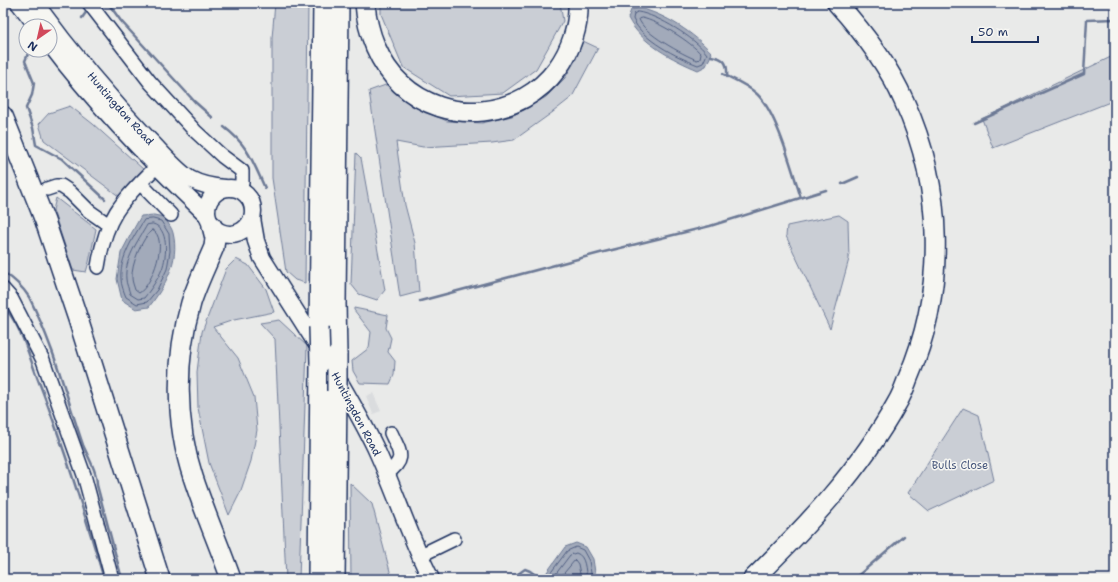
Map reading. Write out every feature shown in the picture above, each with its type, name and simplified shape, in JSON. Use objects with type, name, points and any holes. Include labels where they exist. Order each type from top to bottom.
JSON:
[{"type":"highway","points":[[323,3],[319,327],[337,391],[336,579]]},
{"type":"highway","points":[[318,579],[328,359],[336,303],[339,3]]},
{"type":"highway","points":[[365,3],[370,34],[386,66],[401,84],[419,97],[439,106],[450,110],[472,112],[481,112],[508,106],[532,94],[548,80],[561,64],[570,45],[576,26],[578,3]]},
{"type":"highway","points":[[753,579],[787,546],[830,499],[878,436],[898,401],[915,362],[926,328],[932,292],[936,231],[932,193],[924,157],[913,123],[904,100],[886,66],[860,29],[837,3]]},
{"type":"highway","points":[[3,116],[45,221],[78,319],[160,579]]},
{"type":"highway","points":[[209,220],[215,238],[214,247],[191,303],[182,346],[180,409],[184,440],[193,476],[232,579]]},
{"type":"main road","points":[[20,3],[31,18]]},
{"type":"main road","name":"Huntingdon Road","points":[[35,3],[54,30],[100,84],[167,158],[189,178],[206,186],[232,189]]},
{"type":"main road","name":"Huntingdon Road","points":[[58,54],[96,100],[209,220]]},
{"type":"main road","points":[[232,189],[247,196],[251,202],[253,210],[252,218],[246,228],[234,234],[222,233],[209,220],[207,206],[210,198],[216,192],[232,189]]},
{"type":"main road","name":"Huntingdon Road","points":[[252,218],[256,241],[262,258],[324,354],[355,408],[375,447],[419,556],[431,579]]},
{"type":"main road","name":"Huntingdon Road","points":[[234,234],[262,258]]},
{"type":"lane","points":[[89,3],[150,82],[195,131],[222,156],[242,171],[242,183],[232,189]]},
{"type":"lane","points":[[98,267],[102,246],[109,225],[118,208],[158,165]]},
{"type":"lane","points":[[140,183],[172,214]]},
{"type":"lane","points":[[47,189],[61,186],[70,192],[89,211],[109,225]]},
{"type":"lane","points":[[3,289],[11,298],[43,360],[84,475],[112,579]]},
{"type":"lane","points":[[386,474],[394,468],[400,460],[398,448],[391,433]]},
{"type":"lane","points":[[419,556],[454,539]]},
{"type":"shaded area","points":[[373,393],[381,411],[373,414],[366,396]]},
{"type":"green space","points":[[275,3],[308,3],[305,283],[295,280],[286,272],[272,178],[272,38]]},
{"type":"green space","points":[[381,3],[560,3],[563,21],[536,69],[503,93],[449,96],[403,67],[381,14]]},
{"type":"green space","points":[[583,41],[598,48],[572,97],[514,140],[492,143],[423,147],[396,142],[405,205],[415,243],[419,292],[400,297],[369,91],[391,83],[410,105],[447,121],[482,123],[512,116],[546,97],[565,78],[576,59]]},
{"type":"green space","points":[[1115,55],[1115,100],[993,148],[982,119]]},
{"type":"green space","points":[[70,106],[93,124],[144,170],[120,197],[44,140],[39,124],[49,113]]},
{"type":"green space","points":[[356,153],[361,158],[385,290],[377,300],[359,294],[351,284]]},
{"type":"green space","points":[[56,198],[96,229],[86,272],[73,270],[53,210]]},
{"type":"green space","points":[[839,215],[848,221],[849,259],[830,329],[786,236],[787,226]]},
{"type":"green space","points":[[236,259],[248,265],[266,289],[274,312],[234,320],[213,327],[238,358],[254,397],[257,430],[251,461],[240,493],[229,515],[209,463],[198,408],[197,372],[202,332],[226,269]]},
{"type":"green space","points":[[354,308],[388,315],[386,328],[391,338],[388,352],[395,361],[394,375],[390,384],[360,383],[353,371],[352,361],[369,348],[371,332]]},
{"type":"green space","points":[[279,320],[307,346],[299,579],[286,579],[275,339],[260,323]]},
{"type":"green space","name":"Bulls Close","points":[[963,408],[979,415],[994,480],[929,511],[908,493]]},
{"type":"green space","points":[[350,483],[372,504],[392,579],[351,579]]},
{"type":"water","points":[[639,8],[669,20],[697,38],[712,53],[706,66],[698,70],[668,56],[649,43],[633,27],[628,18],[631,10]]},
{"type":"water","points":[[154,215],[164,217],[171,227],[175,243],[173,263],[170,273],[149,307],[136,309],[122,300],[117,279],[121,253],[141,216]]},
{"type":"water","points":[[576,543],[586,547],[593,559],[596,579],[542,579],[565,547]]},
{"type":"waterway","points":[[108,3],[121,21],[195,102],[213,118]]},
{"type":"waterway","points":[[82,18],[87,11]]},
{"type":"waterway","points":[[974,123],[1084,74],[1087,20],[1115,19]]},
{"type":"waterway","points":[[711,56],[719,58],[726,64],[727,77]]},
{"type":"waterway","points":[[26,58],[25,61],[34,83],[32,95],[26,108],[33,128],[36,145],[62,159],[105,199]]},
{"type":"waterway","points":[[723,74],[750,88],[757,94],[771,114],[783,143],[801,198]]},
{"type":"waterway","points":[[224,127],[239,140],[249,154],[265,188]]},
{"type":"waterway","points":[[3,160],[9,157]]},
{"type":"waterway","points":[[842,184],[858,177]]},
{"type":"waterway","points":[[420,301],[600,253],[710,226],[826,190]]},
{"type":"waterway","points":[[3,272],[18,283],[29,297],[45,333],[59,370],[83,445],[96,475],[97,485],[122,579]]},
{"type":"waterway","points":[[3,306],[19,330],[56,427],[104,579]]},
{"type":"waterway","points":[[854,579],[904,536]]},
{"type":"waterway","points":[[514,579],[525,569],[541,579]]}]
